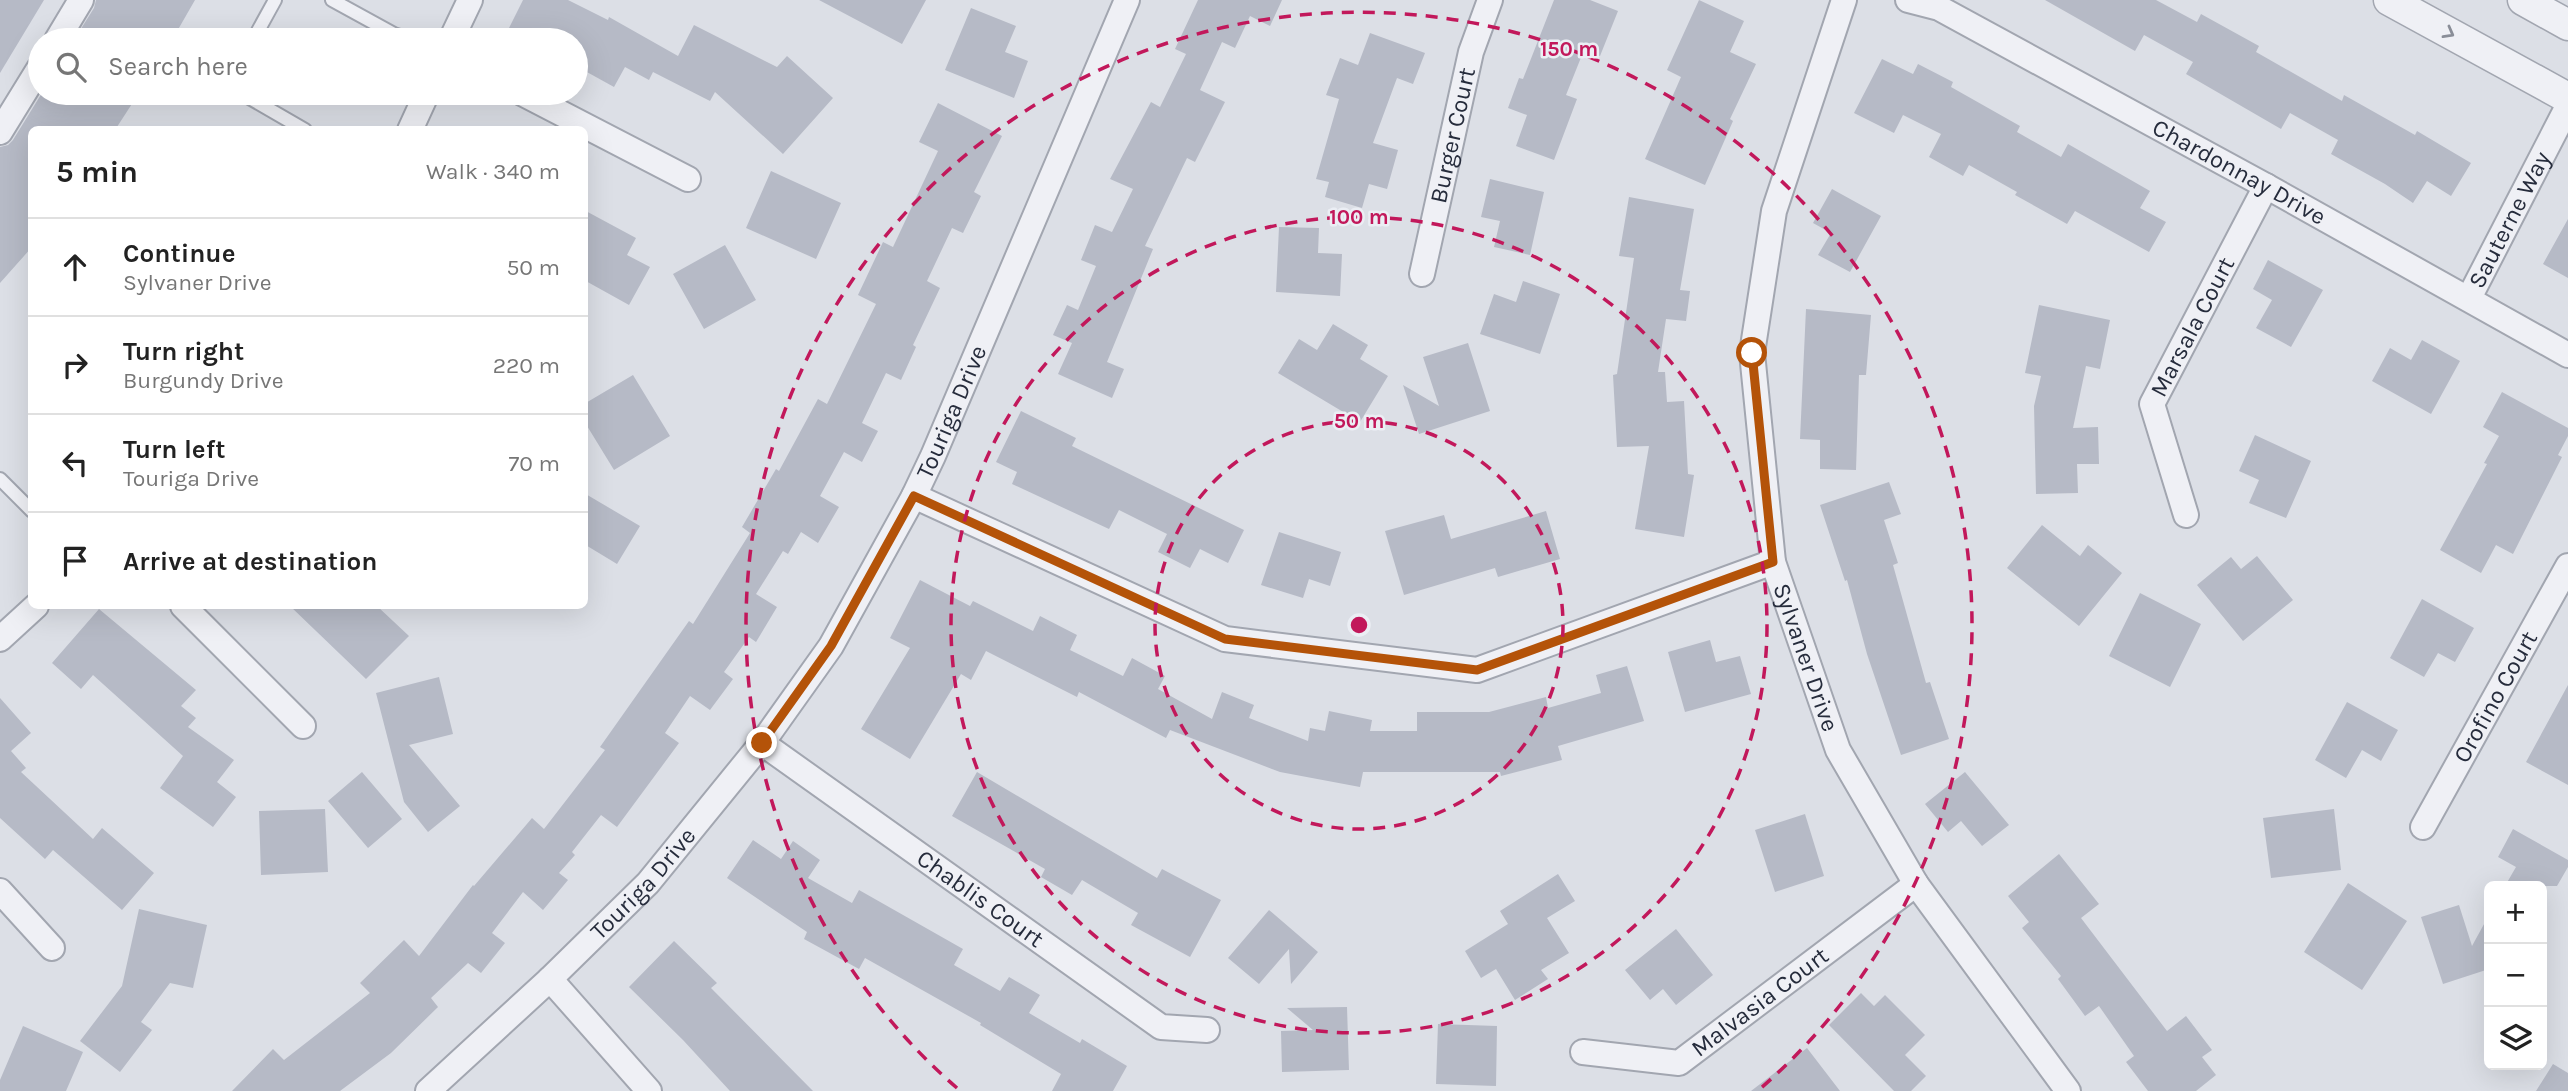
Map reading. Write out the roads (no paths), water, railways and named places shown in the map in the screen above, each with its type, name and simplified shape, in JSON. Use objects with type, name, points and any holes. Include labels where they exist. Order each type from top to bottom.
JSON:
[{"type":"street","points":[[64,28],[81,0]]},
{"type":"street","points":[[457,28],[470,0]]},
{"type":"street","name":"Burger Court","points":[[1422,274],[1471,52],[1490,0]]},
{"type":"street","name":"Sylvaner Drive","points":[[1844,0],[1774,211],[1752,353],[1773,562],[1838,750],[1916,884],[2068,1091]]},
{"type":"street","name":"Chardonnay Drive","points":[[1908,0],[1940,8],[2568,355]]},
{"type":"street","points":[[2389,0],[2568,98]]},
{"type":"street","points":[[2522,0],[2568,25]]},
{"type":"street","name":"Touriga Drive","points":[[428,1091],[550,979],[648,883],[762,743],[831,646],[914,496],[1120,2]]},
{"type":"street","points":[[0,132],[28,86]]},
{"type":"street","points":[[412,126],[421,105]]},
{"type":"street","points":[[545,105],[586,126]]},
{"type":"street","name":"Sauterne Way","points":[[2469,298],[2568,106]]},
{"type":"street","points":[[588,127],[688,179]]},
{"type":"street","name":"Marsala Court","points":[[2186,514],[2152,404],[2266,186]]},
{"type":"street","points":[[914,496],[1225,639],[1477,670],[1773,562]]},
{"type":"street","name":"Orofino Court","points":[[2423,827],[2568,566]]},
{"type":"street","points":[[0,639],[33,609]]},
{"type":"street","points":[[186,609],[303,726]]},
{"type":"street","name":"Chablis Court","points":[[762,743],[1160,1027],[1206,1030]]},
{"type":"street","name":"Malvasia Court","points":[[1583,1052],[1678,1063],[1916,884]]},
{"type":"street","points":[[0,891],[52,948]]},
{"type":"street","points":[[550,979],[649,1091]]},
{"type":"lane","points":[[260,28],[275,0]]},
{"type":"lane","points":[[332,0],[383,28]]},
{"type":"lane","points":[[262,105],[298,126]]},
{"type":"lane","points":[[0,480],[28,507]]}]
